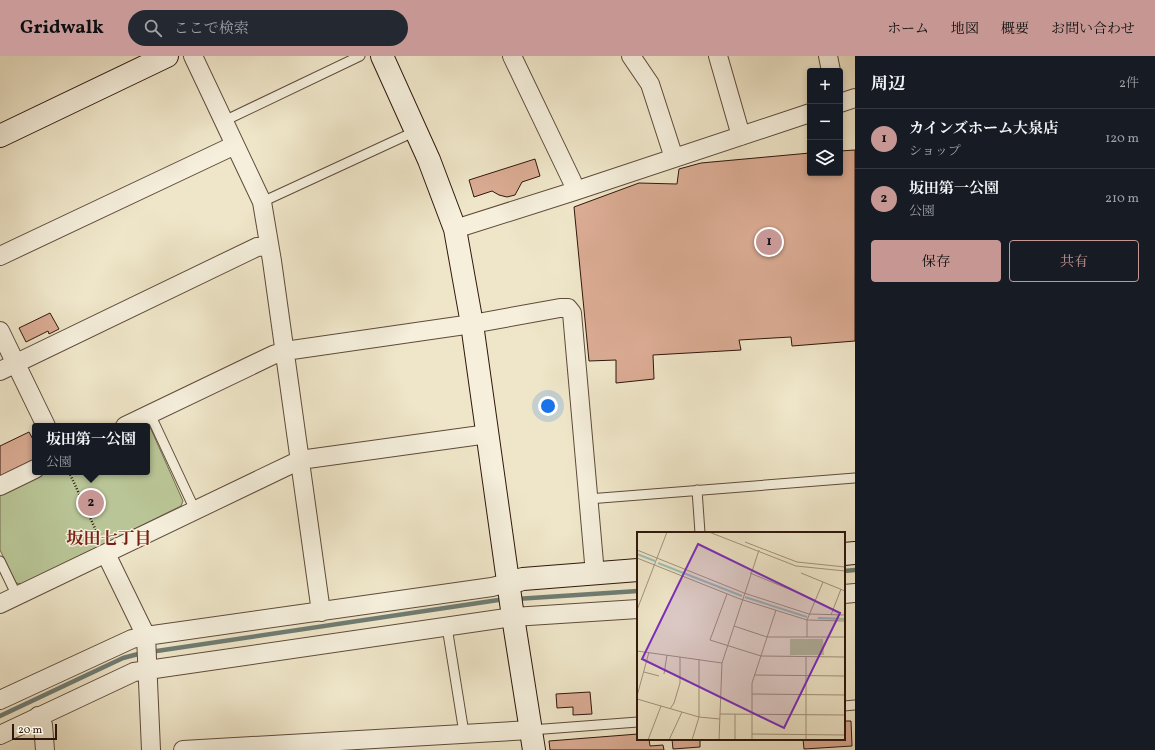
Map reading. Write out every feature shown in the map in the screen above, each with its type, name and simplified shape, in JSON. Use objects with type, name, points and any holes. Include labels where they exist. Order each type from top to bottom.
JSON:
[{"type":"street","points":[[0,136],[167,56]]},
{"type":"street","points":[[193,56],[262,202],[285,351],[321,612]]},
{"type":"street","points":[[183,750],[464,733],[533,740],[508,583],[472,324],[455,229],[440,187],[382,56]]},
{"type":"street","points":[[512,56],[572,181],[575,191]]},
{"type":"street","points":[[631,56],[650,84],[674,158]]},
{"type":"street","points":[[718,56],[741,136]]},
{"type":"street","points":[[828,56],[830,68]]},
{"type":"street","points":[[843,102],[855,98]]},
{"type":"street","points":[[455,229],[807,114]]},
{"type":"street","points":[[0,256],[235,145]]},
{"type":"street","points":[[8,367],[257,247],[269,246]]},
{"type":"street","points":[[131,423],[273,355],[285,351],[472,324],[560,308],[568,308],[572,313],[595,574]]},
{"type":"street","points":[[0,331],[8,367],[44,423]]},
{"type":"street","points":[[0,604],[104,549],[195,510],[300,460],[488,434]]},
{"type":"street","points":[[0,486],[32,470]]},
{"type":"street","points":[[104,549],[146,639],[151,750]]},
{"type":"street","points":[[845,554],[855,553]]},
{"type":"street","points":[[0,700],[132,639],[146,639],[492,587],[523,579],[637,570]]},
{"type":"street","points":[[845,594],[855,593]]},
{"type":"street","points":[[0,735],[147,666],[513,617],[637,609]]},
{"type":"street","points":[[38,716],[43,725],[45,750]]},
{"type":"lane","points":[[224,121],[360,56]]},
{"type":"lane","points":[[262,202],[416,131]]},
{"type":"lane","points":[[150,414],[195,510]]},
{"type":"lane","points":[[588,499],[855,478]]},
{"type":"lane","points":[[697,490],[700,532]]},
{"type":"lane","points":[[0,561],[17,596]]},
{"type":"lane","points":[[447,627],[464,733]]},
{"type":"lane","points":[[845,706],[855,705]]},
{"type":"lane","points":[[533,740],[637,722]]},
{"type":"path","points":[[70,475],[104,549]]},
{"type":"green space","points":[[150,427],[183,501],[181,506],[22,584],[16,583],[0,550],[0,493],[39,475],[150,475]]},
{"type":"building","points":[[855,150],[855,341],[792,346],[791,337],[739,340],[741,350],[653,355],[654,379],[616,383],[616,360],[589,361],[574,207],[639,183],[677,184],[679,169],[701,163],[807,153],[807,176],[843,176],[843,151]]},
{"type":"building","points":[[535,159],[540,176],[522,182],[515,195],[507,197],[492,191],[474,197],[469,180]]},
{"type":"building","points":[[50,313],[59,329],[49,334],[48,331],[26,342],[19,328]]},
{"type":"building","points":[[29,432],[32,438],[32,460],[0,476],[0,446]]},
{"type":"building","points":[[590,692],[592,714],[573,715],[573,707],[557,708],[556,694]]},
{"type":"building","points":[[845,721],[851,721],[852,746],[804,749],[803,740],[845,740]]},
{"type":"building","points":[[637,734],[637,740],[649,740],[650,746],[663,745],[664,750],[550,750],[549,741]]},
{"type":"building","points":[[672,740],[700,740],[700,747],[673,749]]},
{"type":"waterway","points":[[845,571],[855,570]]},
{"type":"waterway","points":[[516,599],[637,591]]},
{"type":"waterway","points":[[150,652],[505,599]]},
{"type":"waterway","points":[[0,716],[123,658],[142,653]]},
{"type":"place","name":"カインズホーム大泉店","points":[[769,242]]},
{"type":"place","name":"坂田第一公園","points":[[91,503]]},
{"type":"district","name":"坂田七丁目","points":[[109,538]]}]
